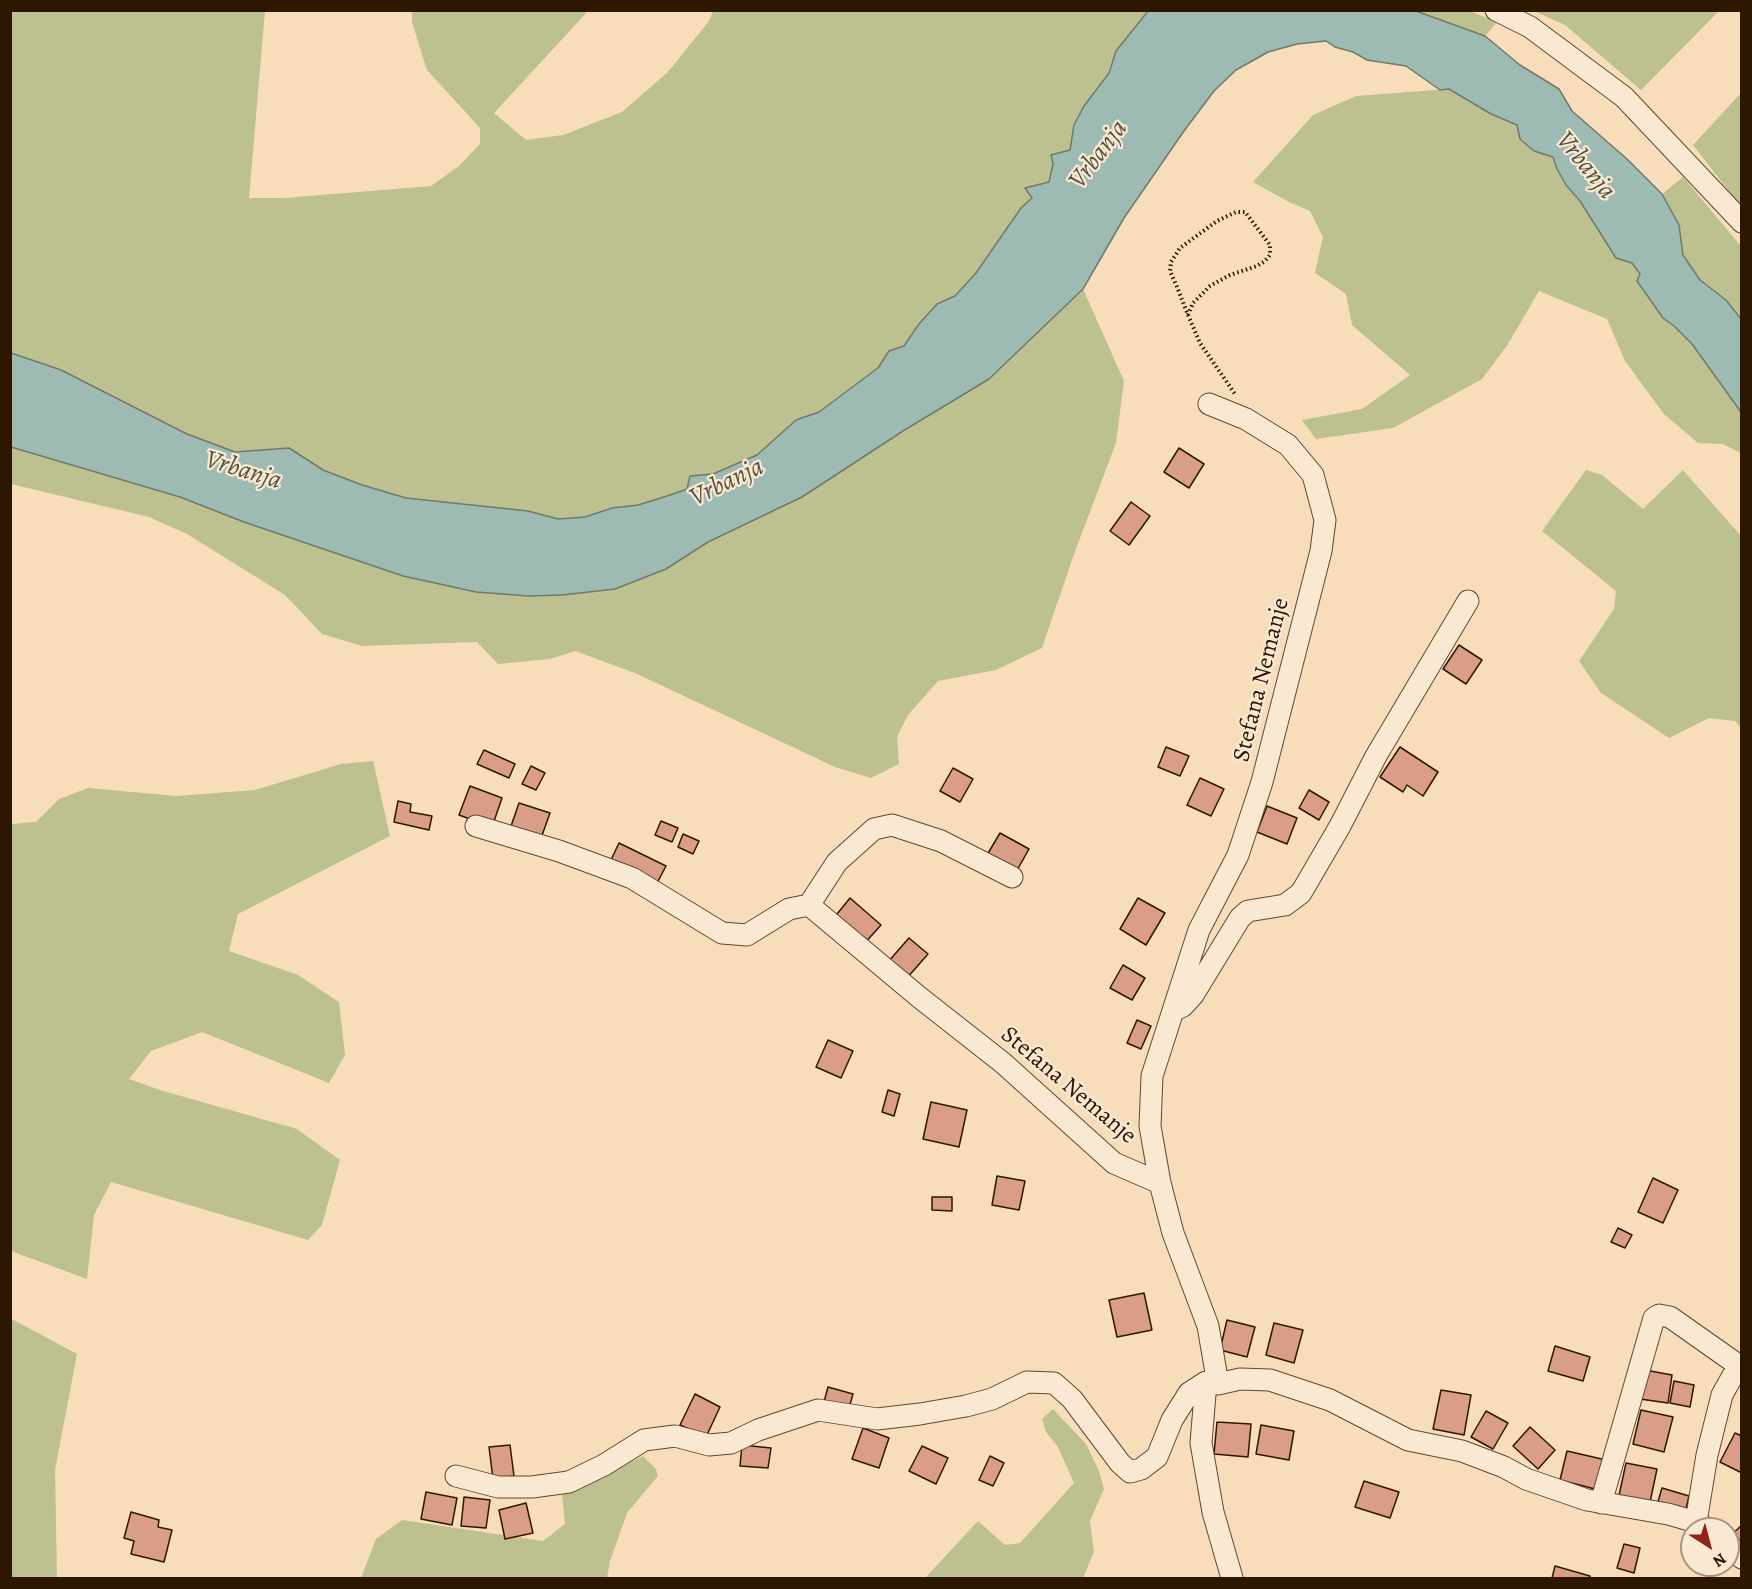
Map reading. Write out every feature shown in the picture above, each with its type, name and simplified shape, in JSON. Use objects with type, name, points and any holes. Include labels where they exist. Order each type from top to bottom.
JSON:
[{"type":"street","points":[[1496,10],[1530,27],[1624,97],[1742,222]]},
{"type":"street","name":"Stefana Nemanje","points":[[1209,404],[1249,422],[1288,445],[1313,475],[1325,520],[1321,551],[1262,782],[1238,855],[1200,930],[1152,1076],[1150,1126],[1160,1183],[1173,1233],[1208,1326],[1212,1383],[1201,1443],[1213,1512],[1232,1578]]},
{"type":"street","name":"Stefana Nemanje","points":[[1173,1011],[1183,1006],[1193,994],[1240,918],[1248,911],[1285,905],[1301,893],[1340,826],[1376,756],[1468,601]]},
{"type":"street","points":[[476,826],[559,851],[632,878],[722,933],[747,935],[789,909],[809,905],[837,862],[874,829],[892,825],[941,841],[1012,877]]},
{"type":"street","name":"Stefana Nemanje","points":[[809,905],[919,997],[1003,1063],[1114,1163],[1160,1183]]},
{"type":"street","points":[[1601,1503],[1654,1318],[1659,1315],[1670,1317],[1741,1367],[1732,1377],[1722,1395],[1707,1455],[1703,1517]]},
{"type":"street","points":[[456,1476],[498,1487],[532,1487],[569,1482],[604,1465],[644,1440],[675,1436],[709,1445],[731,1443],[758,1430],[818,1410],[877,1419],[920,1414],[992,1399],[1027,1382],[1054,1383],[1072,1399],[1120,1463],[1130,1472],[1141,1469],[1157,1457],[1172,1420],[1189,1393],[1212,1383],[1240,1379],[1270,1380],[1330,1400],[1408,1440],[1462,1451],[1504,1467],[1526,1479],[1601,1503],[1668,1514],[1680,1518]]},
{"type":"path","points":[[1188,315],[1193,303],[1210,286],[1230,275],[1257,266],[1270,255],[1270,245],[1245,212],[1236,212],[1217,221],[1180,248],[1170,262],[1170,271],[1188,315],[1200,343],[1235,393],[1249,422]]},
{"type":"green space","points":[[11,11],[265,11],[249,198],[285,198],[431,186],[459,166],[480,144],[480,128],[427,70],[412,22],[412,11],[588,11],[494,113],[526,140],[563,135],[622,112],[668,72],[709,21],[713,11],[1148,11],[1116,51],[1109,73],[1084,106],[1074,125],[1070,150],[1053,164],[1049,182],[1026,188],[1032,198],[1021,208],[976,273],[955,296],[937,304],[904,346],[889,351],[878,368],[819,412],[796,420],[757,455],[712,474],[690,476],[687,489],[667,496],[638,505],[612,508],[585,517],[558,519],[528,511],[406,498],[323,470],[289,448],[235,452],[188,434],[61,370],[11,353]]},
{"type":"green space","points":[[1413,11],[1470,11],[1497,22],[1485,36]]},
{"type":"green space","points":[[1534,11],[1719,11],[1641,90],[1565,25]]},
{"type":"green space","points":[[1449,89],[1491,114],[1517,125],[1520,139],[1534,151],[1553,157],[1566,185],[1580,201],[1616,258],[1632,262],[1640,275],[1638,281],[1663,318],[1692,344],[1741,412],[1741,453],[1723,444],[1698,443],[1664,414],[1625,361],[1607,319],[1539,291],[1508,344],[1482,379],[1393,428],[1316,439],[1302,420],[1362,409],[1410,375],[1352,325],[1346,294],[1315,273],[1323,237],[1310,211],[1253,182],[1313,115],[1356,96]]},
{"type":"green space","points":[[1741,93],[1741,207],[1693,145]]},
{"type":"green space","points":[[1683,177],[1741,246],[1741,319],[1726,300],[1700,280],[1683,254],[1679,225],[1662,194]]},
{"type":"green space","points":[[1083,289],[1124,381],[1116,443],[1074,554],[1042,648],[996,670],[938,681],[908,715],[897,737],[899,764],[871,778],[835,767],[635,673],[575,651],[550,659],[498,664],[477,642],[362,646],[322,634],[285,595],[187,534],[149,517],[11,484],[11,447],[180,497],[244,522],[403,576],[528,596],[615,589],[666,569],[708,542],[802,497],[903,431],[989,379]]},
{"type":"green space","points":[[1586,470],[1602,475],[1643,509],[1683,470],[1741,536],[1741,728],[1735,721],[1709,718],[1669,738],[1601,693],[1579,661],[1614,609],[1616,591],[1542,531]]},
{"type":"green space","points":[[373,761],[390,836],[238,914],[229,951],[298,975],[339,1002],[345,1055],[329,1083],[202,1032],[151,1051],[129,1079],[297,1129],[340,1160],[322,1225],[308,1240],[111,1182],[94,1215],[87,1279],[11,1251],[11,824],[36,822],[59,799],[88,788],[177,796],[255,790],[341,764]]},
{"type":"green space","points":[[10,1318],[77,1354],[55,1470],[57,1578],[11,1578]]},
{"type":"green space","points":[[1053,1409],[1086,1444],[1099,1471],[1104,1489],[1090,1521],[1094,1552],[1083,1578],[925,1578],[978,1521],[1005,1545],[1020,1543],[1074,1483],[1058,1447],[1046,1432],[1042,1419]]},
{"type":"green space","points":[[643,1456],[656,1469],[658,1476],[627,1513],[610,1561],[607,1578],[361,1578],[376,1539],[402,1520],[543,1541],[565,1524],[562,1494]]},
{"type":"water","name":"Vrbanja","points":[[1413,10],[1485,36],[1520,65],[1559,89],[1572,111],[1627,159],[1662,194],[1679,225],[1683,255],[1700,280],[1726,300],[1741,319],[1741,412],[1692,344],[1663,318],[1637,281],[1640,274],[1632,263],[1616,258],[1580,201],[1566,185],[1553,157],[1534,151],[1520,139],[1517,125],[1491,114],[1449,89],[1440,90],[1406,66],[1367,60],[1326,41],[1297,44],[1268,52],[1236,70],[1214,91],[1124,218],[1083,289],[989,379],[903,431],[802,497],[708,542],[666,569],[615,589],[528,596],[476,592],[403,576],[244,522],[180,497],[11,447],[11,353],[61,370],[187,434],[235,452],[289,448],[323,470],[406,498],[528,511],[558,519],[585,517],[612,508],[638,505],[667,496],[687,489],[690,476],[713,474],[757,455],[796,420],[819,412],[878,368],[889,351],[904,346],[937,304],[955,296],[976,273],[1021,208],[1032,198],[1025,188],[1049,182],[1053,164],[1051,155],[1070,150],[1074,125],[1084,106],[1109,73],[1116,51],[1148,11]]},
{"type":"building","points":[[1179,448],[1204,464],[1189,488],[1164,472]]},
{"type":"building","points":[[1131,502],[1150,516],[1129,545],[1110,531]]},
{"type":"building","points":[[1459,645],[1482,660],[1466,684],[1443,669]]},
{"type":"building","points":[[1166,747],[1189,756],[1180,776],[1158,767]]},
{"type":"building","points":[[1400,747],[1438,772],[1423,796],[1407,785],[1403,792],[1380,777]]},
{"type":"building","points":[[484,750],[515,764],[509,778],[477,764]]},
{"type":"building","points":[[531,766],[545,773],[536,790],[522,784]]},
{"type":"building","points":[[953,768],[973,779],[960,802],[940,791]]},
{"type":"building","points":[[1200,778],[1224,789],[1211,816],[1187,805]]},
{"type":"building","points":[[470,786],[502,798],[492,827],[459,815]]},
{"type":"building","points":[[1309,790],[1329,802],[1319,820],[1299,808]]},
{"type":"building","points":[[398,801],[411,804],[410,812],[432,816],[429,830],[394,822]]},
{"type":"building","points":[[519,803],[550,813],[540,841],[509,832]]},
{"type":"building","points":[[1267,806],[1297,818],[1287,844],[1257,832]]},
{"type":"building","points":[[661,821],[678,828],[672,842],[655,835]]},
{"type":"building","points":[[1000,833],[1029,849],[1016,872],[987,855]]},
{"type":"building","points":[[683,834],[699,841],[693,854],[678,847]]},
{"type":"building","points":[[619,843],[666,866],[655,887],[609,864]]},
{"type":"building","points":[[850,898],[881,925],[863,945],[833,919]]},
{"type":"building","points":[[1138,898],[1165,913],[1146,945],[1120,929]]},
{"type":"building","points":[[909,938],[928,954],[907,978],[888,962]]},
{"type":"building","points":[[1123,965],[1145,978],[1132,1000],[1110,988]]},
{"type":"building","points":[[1137,1020],[1151,1026],[1141,1049],[1127,1043]]},
{"type":"building","points":[[828,1040],[853,1051],[841,1078],[816,1067]]},
{"type":"building","points":[[888,1090],[900,1094],[894,1116],[882,1112]]},
{"type":"building","points":[[931,1102],[967,1110],[959,1147],[923,1139]]},
{"type":"building","points":[[997,1176],[1025,1181],[1019,1210],[992,1205]]},
{"type":"building","points":[[1653,1178],[1678,1190],[1663,1223],[1638,1212]]},
{"type":"building","points":[[932,1197],[952,1197],[952,1211],[932,1210]]},
{"type":"building","points":[[1618,1228],[1632,1235],[1625,1248],[1611,1242]]},
{"type":"building","points":[[1144,1293],[1152,1330],[1117,1337],[1109,1300]]},
{"type":"building","points":[[1227,1320],[1255,1327],[1247,1357],[1220,1350]]},
{"type":"building","points":[[1274,1323],[1303,1330],[1294,1363],[1266,1355]]},
{"type":"building","points":[[1555,1346],[1590,1357],[1583,1381],[1548,1371]]},
{"type":"building","points":[[1645,1370],[1672,1375],[1668,1403],[1640,1399]]},
{"type":"building","points":[[1674,1381],[1694,1385],[1690,1407],[1670,1403]]},
{"type":"building","points":[[828,1387],[853,1394],[849,1408],[824,1402]]},
{"type":"building","points":[[1441,1390],[1471,1395],[1464,1435],[1433,1429]]},
{"type":"building","points":[[695,1394],[720,1407],[706,1437],[680,1425]]},
{"type":"building","points":[[1641,1410],[1673,1417],[1664,1452],[1633,1444]]},
{"type":"building","points":[[1486,1411],[1508,1423],[1493,1449],[1471,1437]]},
{"type":"building","points":[[1217,1422],[1251,1424],[1248,1457],[1214,1454]]},
{"type":"building","points":[[1261,1425],[1294,1431],[1289,1460],[1256,1454]]},
{"type":"building","points":[[1530,1427],[1555,1450],[1538,1469],[1513,1446]]},
{"type":"building","points":[[863,1428],[889,1438],[879,1468],[852,1459]]},
{"type":"building","points":[[1735,1433],[1742,1436],[1742,1473],[1720,1462]]},
{"type":"building","points":[[510,1445],[514,1476],[493,1479],[489,1447]]},
{"type":"building","points":[[742,1445],[771,1448],[768,1468],[740,1466]]},
{"type":"building","points":[[922,1446],[948,1458],[936,1484],[909,1471]]},
{"type":"building","points":[[1567,1451],[1606,1460],[1599,1490],[1560,1480]]},
{"type":"building","points":[[990,1456],[1004,1463],[993,1486],[979,1480]]},
{"type":"building","points":[[1626,1463],[1657,1469],[1649,1507],[1618,1500]]},
{"type":"building","points":[[1364,1481],[1399,1492],[1390,1518],[1355,1507]]},
{"type":"building","points":[[1662,1488],[1689,1496],[1685,1513],[1657,1505]]},
{"type":"building","points":[[426,1492],[457,1498],[452,1525],[421,1519]]},
{"type":"building","points":[[464,1497],[490,1500],[486,1528],[461,1526]]},
{"type":"building","points":[[526,1503],[533,1533],[505,1539],[499,1510]]},
{"type":"building","points":[[131,1512],[159,1520],[158,1527],[172,1530],[164,1562],[131,1554],[134,1541],[124,1538]]},
{"type":"building","points":[[1742,1525],[1742,1553],[1740,1551],[1740,1527]]},
{"type":"building","points":[[1624,1544],[1640,1548],[1634,1573],[1617,1568]]},
{"type":"building","points":[[1555,1566],[1590,1576],[1590,1578],[1552,1578]]}]
